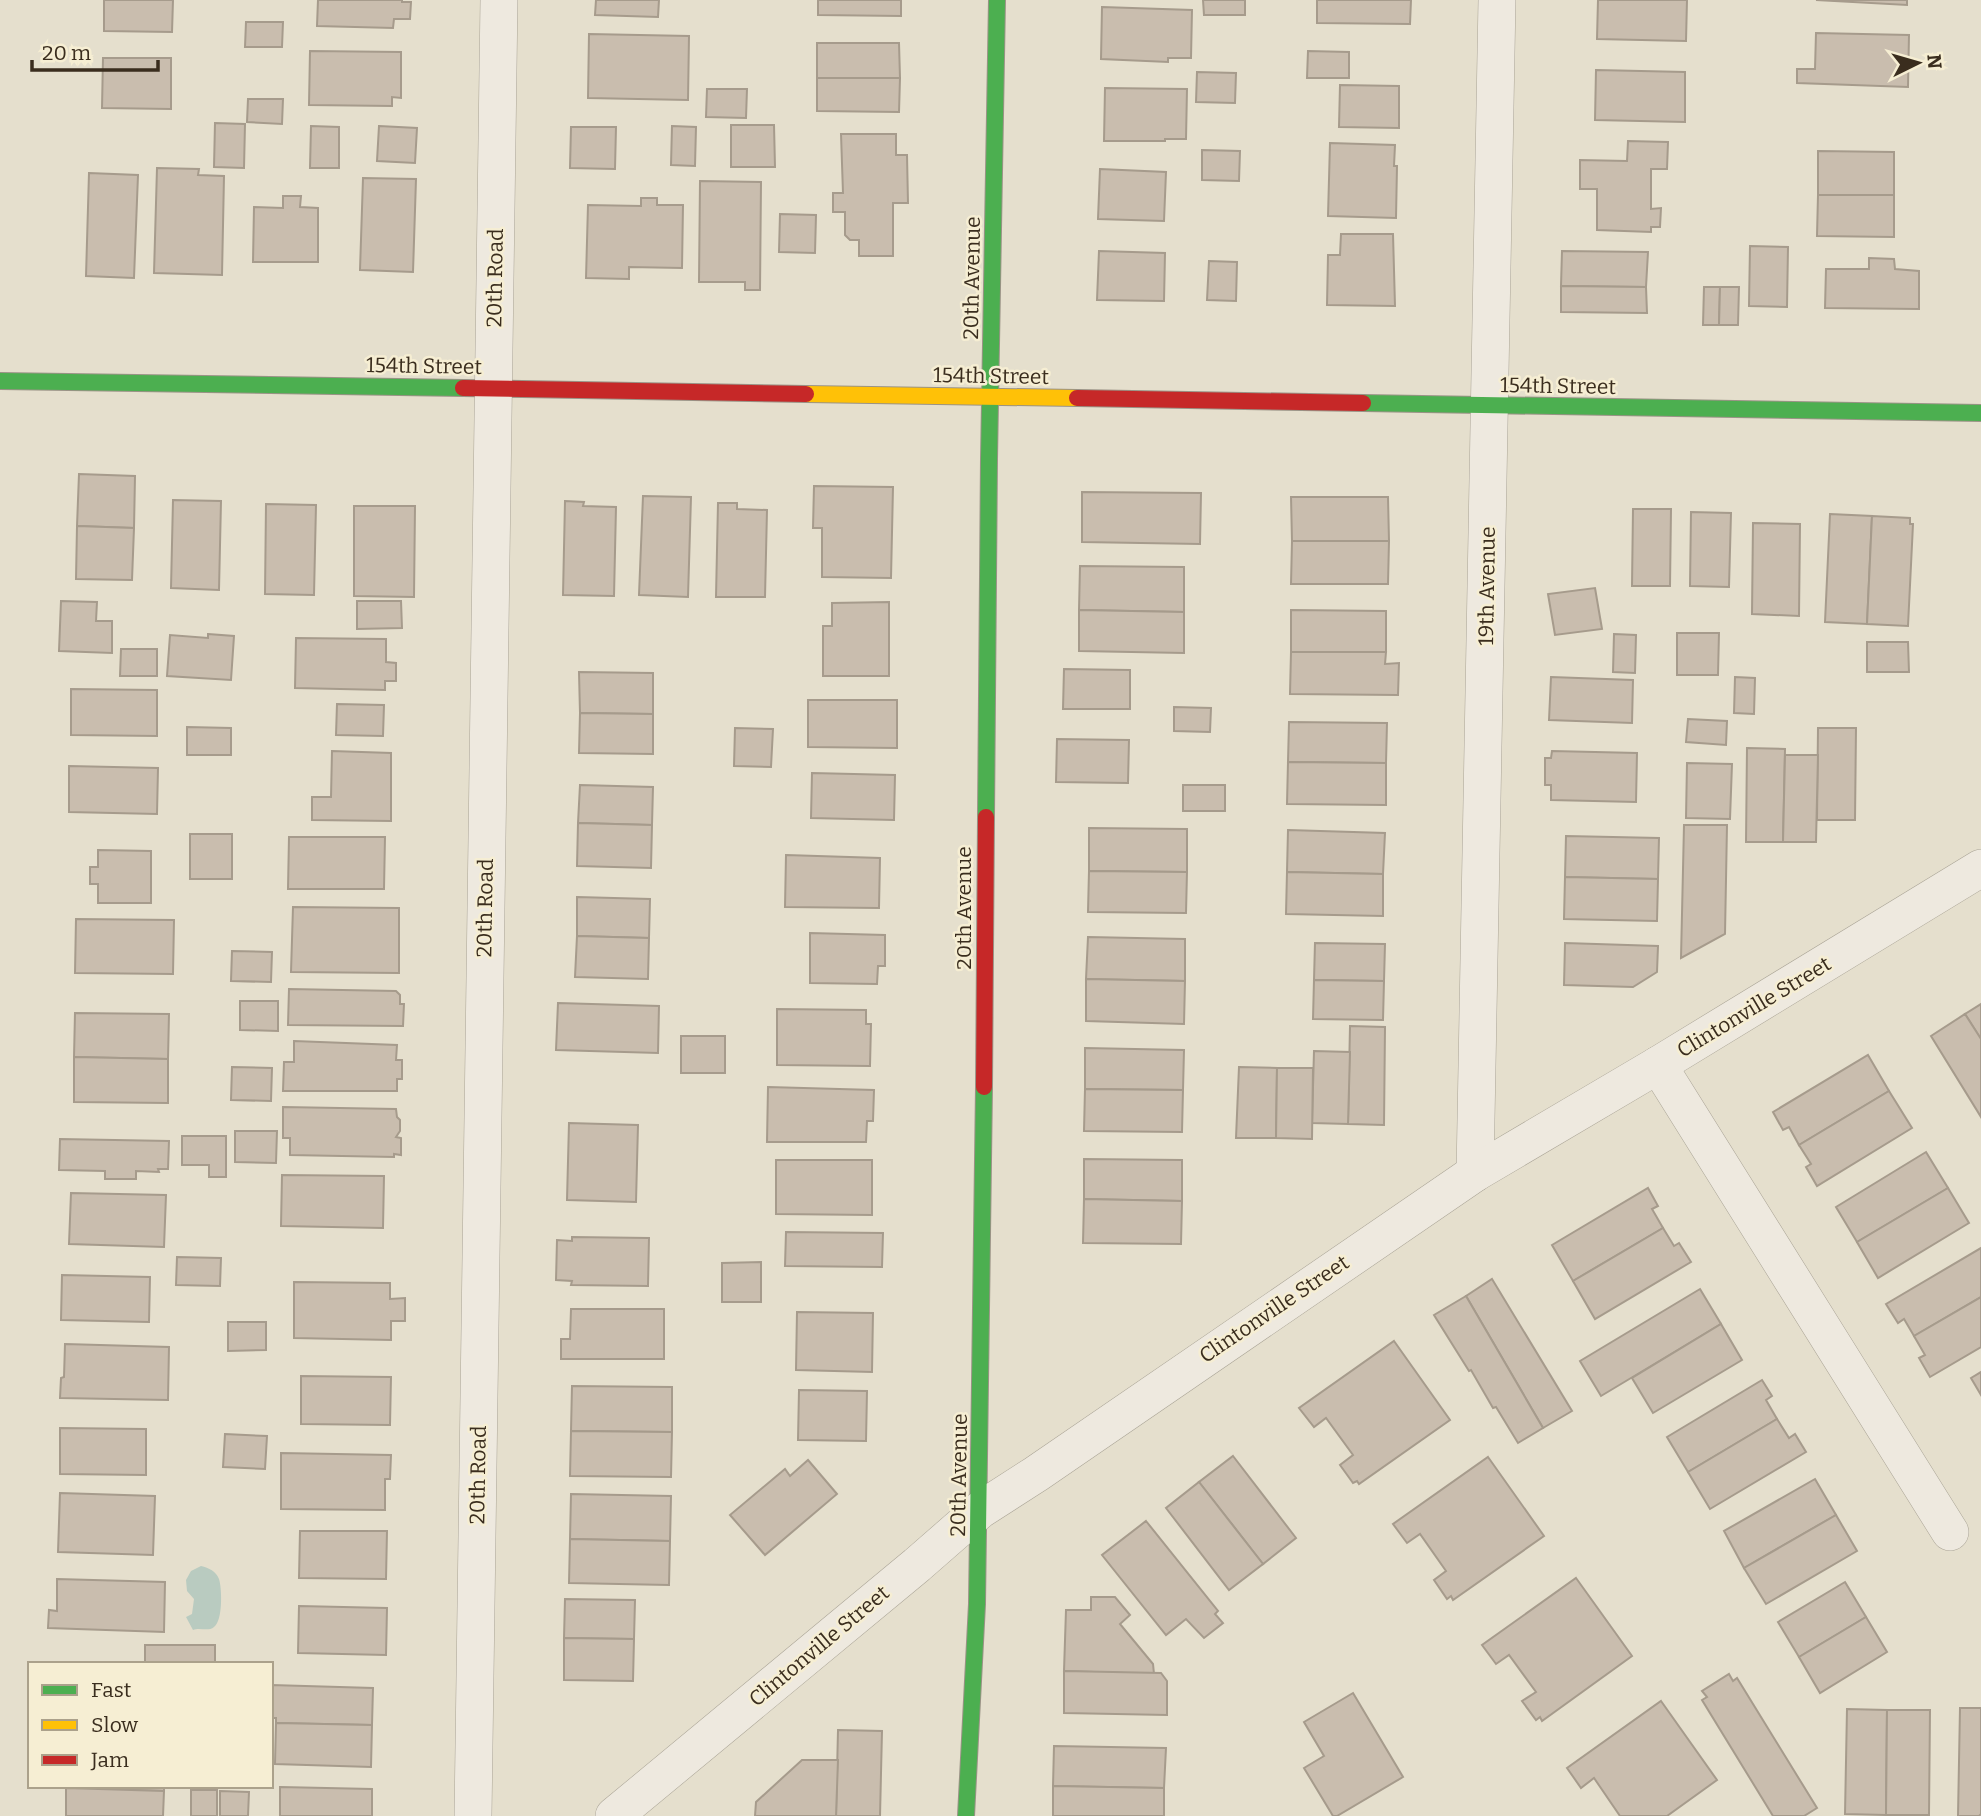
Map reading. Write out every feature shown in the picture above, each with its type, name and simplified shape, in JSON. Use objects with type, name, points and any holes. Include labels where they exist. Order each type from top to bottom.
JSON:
[{"type":"street","name":"20th Road","points":[[473,1816],[499,0]]},
{"type":"street","name":"20th Avenue","points":[[966,1816],[980,1510],[997,0]]},
{"type":"street","name":"19th Avenue","points":[[1475,1173],[1497,0]]},
{"type":"street","name":"154th Street","points":[[0,381],[1981,413]]},
{"type":"street","name":"Clintonville Street","points":[[614,1816],[980,1510],[1475,1173],[1981,868]]},
{"type":"street","points":[[1658,1065],[1950,1532]]},
{"type":"shaded area","points":[[201,1566],[212,1570],[219,1579],[220,1612],[214,1627],[193,1630],[186,1617],[192,1614],[194,1599],[187,1591],[186,1580],[191,1571]]},
{"type":"building","points":[[104,0],[173,0],[172,32],[104,31]]},
{"type":"building","points":[[318,0],[402,0],[411,2],[410,19],[394,19],[393,28],[317,26]]},
{"type":"building","points":[[596,0],[659,0],[658,17],[595,15]]},
{"type":"building","points":[[818,0],[901,0],[901,16],[818,15]]},
{"type":"building","points":[[1203,0],[1245,0],[1245,15],[1204,15]]},
{"type":"building","points":[[1317,0],[1411,0],[1410,24],[1317,23]]},
{"type":"building","points":[[1598,0],[1687,0],[1686,41],[1597,39]]},
{"type":"building","points":[[1816,0],[1907,0],[1907,5]]},
{"type":"building","points":[[1102,7],[1192,10],[1191,58],[1168,58],[1168,62],[1101,59]]},
{"type":"building","points":[[246,22],[283,22],[282,47],[245,47]]},
{"type":"building","points":[[1816,33],[1909,35],[1908,87],[1797,83],[1797,69],[1815,69]]},
{"type":"building","points":[[589,34],[689,36],[688,100],[588,98]]},
{"type":"building","points":[[817,43],[899,43],[900,78],[817,78]]},
{"type":"building","points":[[310,51],[401,52],[401,98],[392,97],[392,106],[309,105]]},
{"type":"building","points":[[1308,51],[1349,52],[1349,78],[1307,78]]},
{"type":"building","points":[[103,58],[171,58],[171,109],[102,108]]},
{"type":"building","points":[[1596,70],[1685,72],[1685,122],[1595,120]]},
{"type":"building","points":[[1197,72],[1236,73],[1235,103],[1196,102]]},
{"type":"building","points":[[817,78],[900,78],[899,112],[817,111]]},
{"type":"building","points":[[1340,85],[1399,86],[1399,128],[1339,127]]},
{"type":"building","points":[[1105,88],[1187,89],[1186,139],[1104,141]]},
{"type":"building","points":[[707,89],[747,89],[746,118],[706,117]]},
{"type":"building","points":[[248,99],[283,99],[282,124],[247,122]]},
{"type":"building","points":[[215,123],[245,124],[244,168],[214,167]]},
{"type":"building","points":[[731,125],[774,125],[775,167],[731,167]]},
{"type":"building","points":[[311,126],[339,127],[339,168],[310,168]]},
{"type":"building","points":[[379,126],[417,128],[415,163],[377,161]]},
{"type":"building","points":[[672,126],[696,127],[695,166],[671,165]]},
{"type":"building","points":[[571,127],[616,127],[615,169],[570,168]]},
{"type":"building","points":[[841,134],[896,134],[896,155],[907,155],[908,203],[893,203],[893,256],[859,256],[859,240],[850,240],[845,235],[845,212],[833,212],[833,193],[843,193]]},
{"type":"building","points":[[1628,141],[1668,142],[1667,169],[1651,169],[1651,209],[1661,208],[1660,227],[1651,227],[1651,232],[1597,230],[1597,189],[1580,189],[1580,160],[1627,161]]},
{"type":"building","points":[[1330,143],[1395,145],[1396,218],[1328,216]]},
{"type":"building","points":[[1202,150],[1240,151],[1239,181],[1202,180]]},
{"type":"building","points":[[1818,151],[1894,152],[1894,195],[1818,195]]},
{"type":"building","points":[[157,168],[199,169],[198,175],[224,176],[222,275],[154,273]]},
{"type":"building","points":[[1100,169],[1166,172],[1164,221],[1098,219]]},
{"type":"building","points":[[89,173],[138,175],[134,278],[86,276]]},
{"type":"building","points":[[363,178],[416,179],[413,272],[360,270]]},
{"type":"building","points":[[700,181],[761,182],[760,290],[745,290],[745,282],[699,282]]},
{"type":"building","points":[[1818,195],[1894,195],[1894,237],[1817,236]]},
{"type":"building","points":[[283,196],[301,196],[300,207],[318,208],[318,262],[253,262],[254,207],[283,208]]},
{"type":"building","points":[[641,198],[657,198],[657,205],[683,205],[682,268],[629,267],[629,279],[586,278],[588,205],[641,206]]},
{"type":"building","points":[[780,214],[816,215],[815,253],[779,252]]},
{"type":"building","points":[[1341,234],[1393,234],[1395,306],[1327,305],[1328,255],[1340,255]]},
{"type":"building","points":[[1750,246],[1788,247],[1787,307],[1749,306]]},
{"type":"building","points":[[1099,251],[1165,253],[1164,301],[1097,300]]},
{"type":"building","points":[[1562,251],[1648,252],[1646,287],[1561,286]]},
{"type":"building","points":[[1869,258],[1894,259],[1895,269],[1919,271],[1919,309],[1825,308],[1826,269],[1869,269]]},
{"type":"building","points":[[1209,261],[1237,262],[1236,301],[1207,300]]},
{"type":"building","points":[[1561,286],[1646,287],[1647,313],[1561,312]]},
{"type":"building","points":[[1704,287],[1720,287],[1719,325],[1703,325]]},
{"type":"building","points":[[1720,287],[1739,287],[1738,325],[1719,325]]},
{"type":"building","points":[[79,474],[135,476],[134,528],[77,526]]},
{"type":"building","points":[[814,486],[893,487],[891,578],[822,577],[822,528],[813,528]]},
{"type":"building","points":[[1082,492],[1201,493],[1200,544],[1082,542]]},
{"type":"building","points":[[643,496],[691,497],[688,597],[639,595]]},
{"type":"building","points":[[1291,497],[1388,497],[1389,541],[1292,541]]},
{"type":"building","points":[[173,500],[221,501],[219,590],[171,588]]},
{"type":"building","points":[[565,501],[584,502],[583,506],[616,507],[614,596],[563,595]]},
{"type":"building","points":[[718,503],[737,503],[737,509],[767,510],[765,597],[716,597]]},
{"type":"building","points":[[266,504],[316,505],[314,595],[265,594]]},
{"type":"building","points":[[354,506],[415,506],[414,597],[354,596]]},
{"type":"building","points":[[1633,509],[1671,509],[1670,586],[1632,586]]},
{"type":"building","points":[[1691,512],[1731,513],[1729,587],[1690,586]]},
{"type":"building","points":[[1830,514],[1872,516],[1867,624],[1825,622]]},
{"type":"building","points":[[1872,516],[1910,518],[1910,524],[1913,524],[1908,626],[1867,624]]},
{"type":"building","points":[[1753,523],[1800,524],[1799,616],[1752,614]]},
{"type":"building","points":[[77,526],[134,528],[132,580],[76,579]]},
{"type":"building","points":[[1292,541],[1389,541],[1388,584],[1291,584]]},
{"type":"building","points":[[1080,566],[1184,567],[1184,612],[1079,610]]},
{"type":"building","points":[[1595,588],[1602,629],[1555,635],[1548,594]]},
{"type":"building","points":[[61,601],[97,602],[96,621],[112,621],[112,653],[59,651]]},
{"type":"building","points":[[357,601],[401,601],[402,628],[357,629]]},
{"type":"building","points":[[889,602],[889,676],[823,676],[823,626],[832,626],[832,603]]},
{"type":"building","points":[[1079,610],[1184,612],[1184,653],[1079,651]]},
{"type":"building","points":[[1291,610],[1386,611],[1386,652],[1291,652]]},
{"type":"building","points":[[1677,633],[1719,633],[1718,675],[1677,675]]},
{"type":"building","points":[[208,634],[234,636],[231,680],[167,676],[170,635],[208,638]]},
{"type":"building","points":[[1614,634],[1636,635],[1635,673],[1613,672]]},
{"type":"building","points":[[296,638],[386,639],[386,662],[396,663],[396,681],[385,681],[385,690],[295,688]]},
{"type":"building","points":[[1867,642],[1908,642],[1909,672],[1867,672]]},
{"type":"building","points":[[121,649],[157,649],[157,676],[120,676]]},
{"type":"building","points":[[1291,652],[1386,652],[1385,664],[1399,663],[1398,695],[1290,694]]},
{"type":"building","points":[[1064,669],[1130,670],[1130,709],[1063,709]]},
{"type":"building","points":[[579,672],[653,673],[653,714],[580,713]]},
{"type":"building","points":[[1551,677],[1633,680],[1632,723],[1549,720]]},
{"type":"building","points":[[1735,677],[1755,678],[1754,714],[1734,713]]},
{"type":"building","points":[[71,689],[157,690],[157,736],[71,735]]},
{"type":"building","points":[[808,700],[897,700],[897,748],[808,747]]},
{"type":"building","points":[[337,704],[384,705],[383,736],[336,735]]},
{"type":"building","points":[[1174,707],[1211,708],[1210,732],[1174,731]]},
{"type":"building","points":[[580,713],[653,714],[653,754],[579,753]]},
{"type":"building","points":[[1688,719],[1727,721],[1726,745],[1686,742]]},
{"type":"building","points":[[1289,722],[1387,723],[1386,763],[1288,762]]},
{"type":"building","points":[[187,727],[231,728],[231,755],[187,755]]},
{"type":"building","points":[[735,728],[773,729],[771,767],[734,766]]},
{"type":"building","points":[[1818,728],[1856,728],[1855,820],[1817,820]]},
{"type":"building","points":[[1057,739],[1129,740],[1128,783],[1056,782]]},
{"type":"building","points":[[1747,748],[1785,749],[1783,842],[1746,842]]},
{"type":"building","points":[[332,751],[391,753],[391,821],[312,820],[312,797],[331,797]]},
{"type":"building","points":[[1552,751],[1637,753],[1636,802],[1551,800],[1551,785],[1545,785],[1545,758],[1551,758]]},
{"type":"building","points":[[1785,755],[1818,755],[1816,842],[1783,842]]},
{"type":"building","points":[[1288,762],[1386,763],[1386,805],[1287,804]]},
{"type":"building","points":[[1687,763],[1732,764],[1730,819],[1686,818]]},
{"type":"building","points":[[69,766],[158,768],[157,814],[69,812]]},
{"type":"building","points":[[812,773],[895,775],[894,820],[811,818]]},
{"type":"building","points":[[580,785],[653,787],[652,825],[578,823]]},
{"type":"building","points":[[1183,785],[1225,785],[1225,811],[1183,811]]},
{"type":"building","points":[[578,823],[652,825],[651,868],[577,866]]},
{"type":"building","points":[[1684,825],[1727,825],[1725,934],[1681,958]]},
{"type":"building","points":[[1089,828],[1187,829],[1187,872],[1089,871]]},
{"type":"building","points":[[1288,830],[1385,833],[1383,874],[1287,872]]},
{"type":"building","points":[[190,834],[232,834],[232,879],[190,879]]},
{"type":"building","points":[[1566,836],[1659,838],[1658,879],[1565,877]]},
{"type":"building","points":[[289,837],[385,837],[384,889],[288,889]]},
{"type":"building","points":[[98,850],[151,851],[151,903],[98,903],[98,884],[90,884],[90,867],[98,867]]},
{"type":"building","points":[[786,855],[880,858],[879,908],[785,907]]},
{"type":"building","points":[[1089,871],[1187,872],[1186,913],[1088,912]]},
{"type":"building","points":[[1287,872],[1383,874],[1383,916],[1286,914]]},
{"type":"building","points":[[1565,877],[1658,879],[1657,921],[1564,919]]},
{"type":"building","points":[[577,897],[650,899],[649,938],[577,936]]},
{"type":"building","points":[[293,907],[399,908],[399,973],[291,972]]},
{"type":"building","points":[[76,919],[174,920],[173,974],[75,973]]},
{"type":"building","points":[[810,933],[885,935],[885,966],[878,966],[877,984],[810,983]]},
{"type":"building","points":[[577,936],[649,938],[648,979],[575,977]]},
{"type":"building","points":[[1088,937],[1185,939],[1185,981],[1086,979]]},
{"type":"building","points":[[1315,943],[1385,944],[1384,981],[1314,980]]},
{"type":"building","points":[[1565,943],[1658,946],[1657,972],[1633,987],[1564,985]]},
{"type":"building","points":[[232,951],[272,952],[271,982],[231,981]]},
{"type":"building","points":[[1086,979],[1185,981],[1184,1024],[1086,1021]]},
{"type":"building","points":[[1314,980],[1384,981],[1383,1020],[1313,1019]]},
{"type":"building","points":[[289,989],[396,991],[400,995],[400,1004],[404,1004],[403,1026],[288,1025]]},
{"type":"building","points":[[240,1001],[278,1001],[278,1031],[240,1030]]},
{"type":"building","points":[[558,1003],[659,1006],[658,1053],[556,1050]]},
{"type":"building","points":[[1981,1004],[1981,1039],[1965,1014]]},
{"type":"building","points":[[777,1009],[866,1010],[866,1024],[871,1024],[870,1066],[777,1065]]},
{"type":"building","points":[[75,1013],[169,1014],[168,1059],[74,1057]]},
{"type":"building","points":[[1965,1014],[1981,1039],[1981,1117],[1931,1036]]},
{"type":"building","points":[[1350,1026],[1385,1027],[1384,1125],[1348,1124]]},
{"type":"building","points":[[681,1036],[725,1036],[725,1073],[681,1073]]},
{"type":"building","points":[[294,1041],[397,1045],[396,1060],[402,1060],[402,1079],[397,1079],[397,1091],[283,1091],[284,1062],[294,1062]]},
{"type":"building","points":[[1085,1048],[1184,1050],[1183,1090],[1085,1089]]},
{"type":"building","points":[[1314,1051],[1350,1052],[1348,1124],[1312,1123]]},
{"type":"building","points":[[1868,1055],[1889,1091],[1799,1145],[1789,1127],[1783,1130],[1773,1112]]},
{"type":"building","points":[[74,1057],[168,1059],[168,1103],[74,1102]]},
{"type":"building","points":[[232,1067],[272,1068],[271,1101],[231,1100]]},
{"type":"building","points":[[1239,1067],[1277,1068],[1276,1138],[1236,1138]]},
{"type":"building","points":[[1277,1068],[1313,1068],[1312,1139],[1276,1138]]},
{"type":"building","points":[[768,1087],[874,1090],[873,1121],[867,1121],[866,1142],[767,1142]]},
{"type":"building","points":[[1085,1089],[1183,1090],[1182,1132],[1084,1131]]},
{"type":"building","points":[[1889,1091],[1912,1128],[1817,1186],[1806,1167],[1811,1164],[1799,1145]]},
{"type":"building","points":[[283,1107],[396,1109],[400,1131],[396,1137],[401,1138],[401,1155],[290,1155],[290,1138],[283,1138]]},
{"type":"building","points":[[569,1123],[638,1125],[636,1202],[567,1200]]},
{"type":"building","points":[[235,1131],[277,1131],[276,1163],[235,1162]]},
{"type":"building","points":[[182,1136],[226,1136],[226,1177],[209,1177],[209,1165],[182,1165]]},
{"type":"building","points":[[60,1139],[169,1141],[168,1169],[158,1169],[159,1172],[136,1171],[136,1179],[105,1179],[105,1171],[59,1170]]},
{"type":"building","points":[[1926,1152],[1948,1188],[1857,1242],[1836,1207]]},
{"type":"building","points":[[1084,1159],[1182,1160],[1182,1201],[1084,1199]]},
{"type":"building","points":[[776,1160],[872,1160],[872,1215],[776,1214]]},
{"type":"building","points":[[282,1175],[384,1176],[383,1228],[281,1226]]},
{"type":"building","points":[[1648,1188],[1658,1206],[1652,1209],[1663,1228],[1573,1281],[1552,1245]]},
{"type":"building","points":[[1948,1188],[1969,1223],[1878,1278],[1857,1242]]},
{"type":"building","points":[[71,1193],[166,1195],[164,1247],[69,1244]]},
{"type":"building","points":[[1084,1199],[1182,1201],[1181,1244],[1083,1243]]},
{"type":"building","points":[[1663,1228],[1674,1246],[1679,1243],[1691,1262],[1595,1319],[1573,1281]]},
{"type":"building","points":[[786,1232],[883,1233],[882,1267],[785,1266]]},
{"type":"building","points":[[572,1237],[649,1238],[648,1286],[571,1285],[572,1281],[556,1280],[557,1240],[572,1241]]},
{"type":"building","points":[[1981,1248],[1981,1297],[1914,1336],[1904,1319],[1898,1323],[1886,1304]]},
{"type":"building","points":[[177,1257],[221,1258],[220,1286],[176,1285]]},
{"type":"building","points":[[761,1262],[761,1302],[722,1302],[722,1263]]},
{"type":"building","points":[[62,1275],[150,1277],[149,1322],[61,1320]]},
{"type":"building","points":[[1492,1279],[1572,1411],[1543,1428],[1466,1296]]},
{"type":"building","points":[[294,1282],[390,1283],[390,1299],[405,1298],[405,1321],[391,1321],[391,1340],[294,1338]]},
{"type":"building","points":[[1700,1289],[1721,1324],[1601,1396],[1580,1361]]},
{"type":"building","points":[[1466,1296],[1543,1428],[1518,1443],[1434,1315]]},
{"type":"building","points":[[1981,1297],[1981,1347],[1930,1377],[1919,1358],[1925,1355],[1914,1336]]},
{"type":"building","points":[[571,1309],[664,1309],[664,1359],[561,1359],[561,1339],[570,1339]]},
{"type":"building","points":[[797,1312],[873,1313],[872,1372],[796,1370]]},
{"type":"building","points":[[228,1322],[266,1322],[266,1350],[228,1351]]},
{"type":"building","points":[[1721,1324],[1742,1360],[1653,1413],[1632,1378]]},
{"type":"building","points":[[1394,1341],[1450,1420],[1359,1484],[1357,1481],[1353,1483],[1340,1465],[1353,1455],[1326,1418],[1314,1427],[1299,1408]]},
{"type":"building","points":[[65,1344],[169,1347],[168,1400],[60,1398]]},
{"type":"building","points":[[1981,1372],[1981,1395],[1971,1378]]},
{"type":"building","points":[[301,1376],[391,1377],[390,1425],[301,1424]]},
{"type":"building","points":[[1762,1380],[1772,1396],[1766,1400],[1777,1419],[1688,1472],[1667,1437]]},
{"type":"building","points":[[572,1386],[672,1387],[672,1432],[571,1431]]},
{"type":"building","points":[[799,1390],[867,1391],[866,1441],[798,1440]]},
{"type":"building","points":[[1777,1419],[1789,1438],[1795,1434],[1806,1452],[1710,1509],[1688,1472]]},
{"type":"building","points":[[60,1428],[146,1429],[146,1475],[60,1474]]},
{"type":"building","points":[[571,1431],[672,1432],[671,1477],[570,1476]]},
{"type":"building","points":[[225,1434],[267,1436],[265,1469],[223,1467]]},
{"type":"building","points":[[281,1453],[391,1455],[390,1479],[385,1479],[385,1510],[281,1509]]},
{"type":"building","points":[[1233,1456],[1296,1538],[1263,1564],[1199,1482]]},
{"type":"building","points":[[1488,1457],[1544,1536],[1453,1600],[1451,1596],[1447,1599],[1434,1580],[1446,1571],[1420,1534],[1407,1543],[1393,1524]]},
{"type":"building","points":[[808,1460],[837,1494],[765,1555],[730,1515],[785,1469],[790,1476]]},
{"type":"building","points":[[1815,1479],[1836,1515],[1744,1568],[1724,1531]]},
{"type":"building","points":[[1199,1482],[1263,1564],[1229,1590],[1166,1508]]},
{"type":"building","points":[[60,1493],[155,1496],[153,1555],[58,1552]]},
{"type":"building","points":[[571,1494],[671,1496],[670,1541],[570,1539]]},
{"type":"building","points":[[1836,1515],[1857,1551],[1766,1604],[1744,1568]]},
{"type":"building","points":[[1146,1521],[1218,1611],[1215,1614],[1223,1623],[1204,1638],[1186,1619],[1166,1635],[1102,1555]]},
{"type":"building","points":[[300,1531],[387,1531],[386,1579],[299,1578]]},
{"type":"building","points":[[570,1539],[670,1541],[669,1585],[569,1583]]},
{"type":"building","points":[[1576,1578],[1632,1656],[1542,1721],[1540,1717],[1536,1720],[1522,1701],[1536,1692],[1509,1655],[1496,1664],[1482,1645]]},
{"type":"building","points":[[57,1579],[165,1582],[164,1632],[48,1628],[49,1610],[57,1611]]},
{"type":"building","points":[[1845,1582],[1866,1617],[1799,1657],[1778,1622]]},
{"type":"building","points":[[1091,1597],[1115,1597],[1130,1615],[1120,1624],[1153,1664],[1154,1674],[1064,1671],[1066,1610],[1091,1610]]},
{"type":"building","points":[[565,1599],[635,1600],[634,1639],[564,1638]]},
{"type":"building","points":[[299,1606],[387,1608],[386,1655],[298,1653]]},
{"type":"building","points":[[1866,1617],[1887,1652],[1820,1693],[1799,1657]]},
{"type":"building","points":[[564,1638],[634,1639],[633,1681],[564,1680]]},
{"type":"building","points":[[145,1645],[215,1645],[215,1662],[145,1662]]},
{"type":"building","points":[[1064,1671],[1161,1673],[1167,1681],[1167,1715],[1064,1713]]},
{"type":"building","points":[[1729,1674],[1733,1681],[1737,1678],[1817,1808],[1804,1816],[1773,1816],[1702,1700],[1707,1697],[1702,1691]]},
{"type":"building","points":[[273,1685],[373,1688],[372,1725],[276,1723],[276,1718],[273,1718]]},
{"type":"building","points":[[1353,1693],[1403,1777],[1333,1816],[1304,1768],[1324,1756],[1304,1722]]},
{"type":"building","points":[[1661,1701],[1717,1780],[1667,1816],[1620,1816],[1594,1778],[1581,1788],[1567,1768]]},
{"type":"building","points":[[1960,1708],[1981,1708],[1979,1816],[1958,1816]]},
{"type":"building","points":[[1847,1709],[1887,1710],[1886,1815],[1845,1814]]},
{"type":"building","points":[[1887,1710],[1930,1710],[1929,1815],[1886,1815]]},
{"type":"building","points":[[276,1723],[372,1725],[371,1767],[275,1764]]},
{"type":"building","points":[[838,1730],[882,1731],[880,1816],[836,1816]]},
{"type":"building","points":[[1054,1746],[1166,1748],[1164,1788],[1053,1786]]},
{"type":"building","points":[[802,1760],[838,1760],[836,1816],[755,1816],[756,1802]]},
{"type":"building","points":[[1053,1786],[1164,1788],[1164,1816],[1053,1816]]},
{"type":"building","points":[[280,1787],[372,1789],[372,1816],[280,1816]]},
{"type":"building","points":[[66,1788],[164,1788],[164,1791]]},
{"type":"building","points":[[66,1788],[164,1791],[163,1816],[66,1816]]},
{"type":"building","points":[[191,1790],[217,1790],[217,1816],[191,1816]]},
{"type":"building","points":[[220,1791],[249,1792],[248,1816],[220,1816]]},
{"type":"traffic: fast","points":[[986,817],[997,0]]},
{"type":"traffic: fast","points":[[0,381],[463,388]]},
{"type":"traffic: fast","points":[[1363,403],[1981,413]]},
{"type":"traffic: fast","points":[[966,1816],[977,1604],[984,1087]]},
{"type":"traffic: slow","points":[[806,394],[1077,398]]},
{"type":"traffic: jam","points":[[463,388],[806,394]]},
{"type":"traffic: jam","points":[[1077,398],[1363,403]]},
{"type":"traffic: jam","points":[[984,1087],[986,817]]}]
